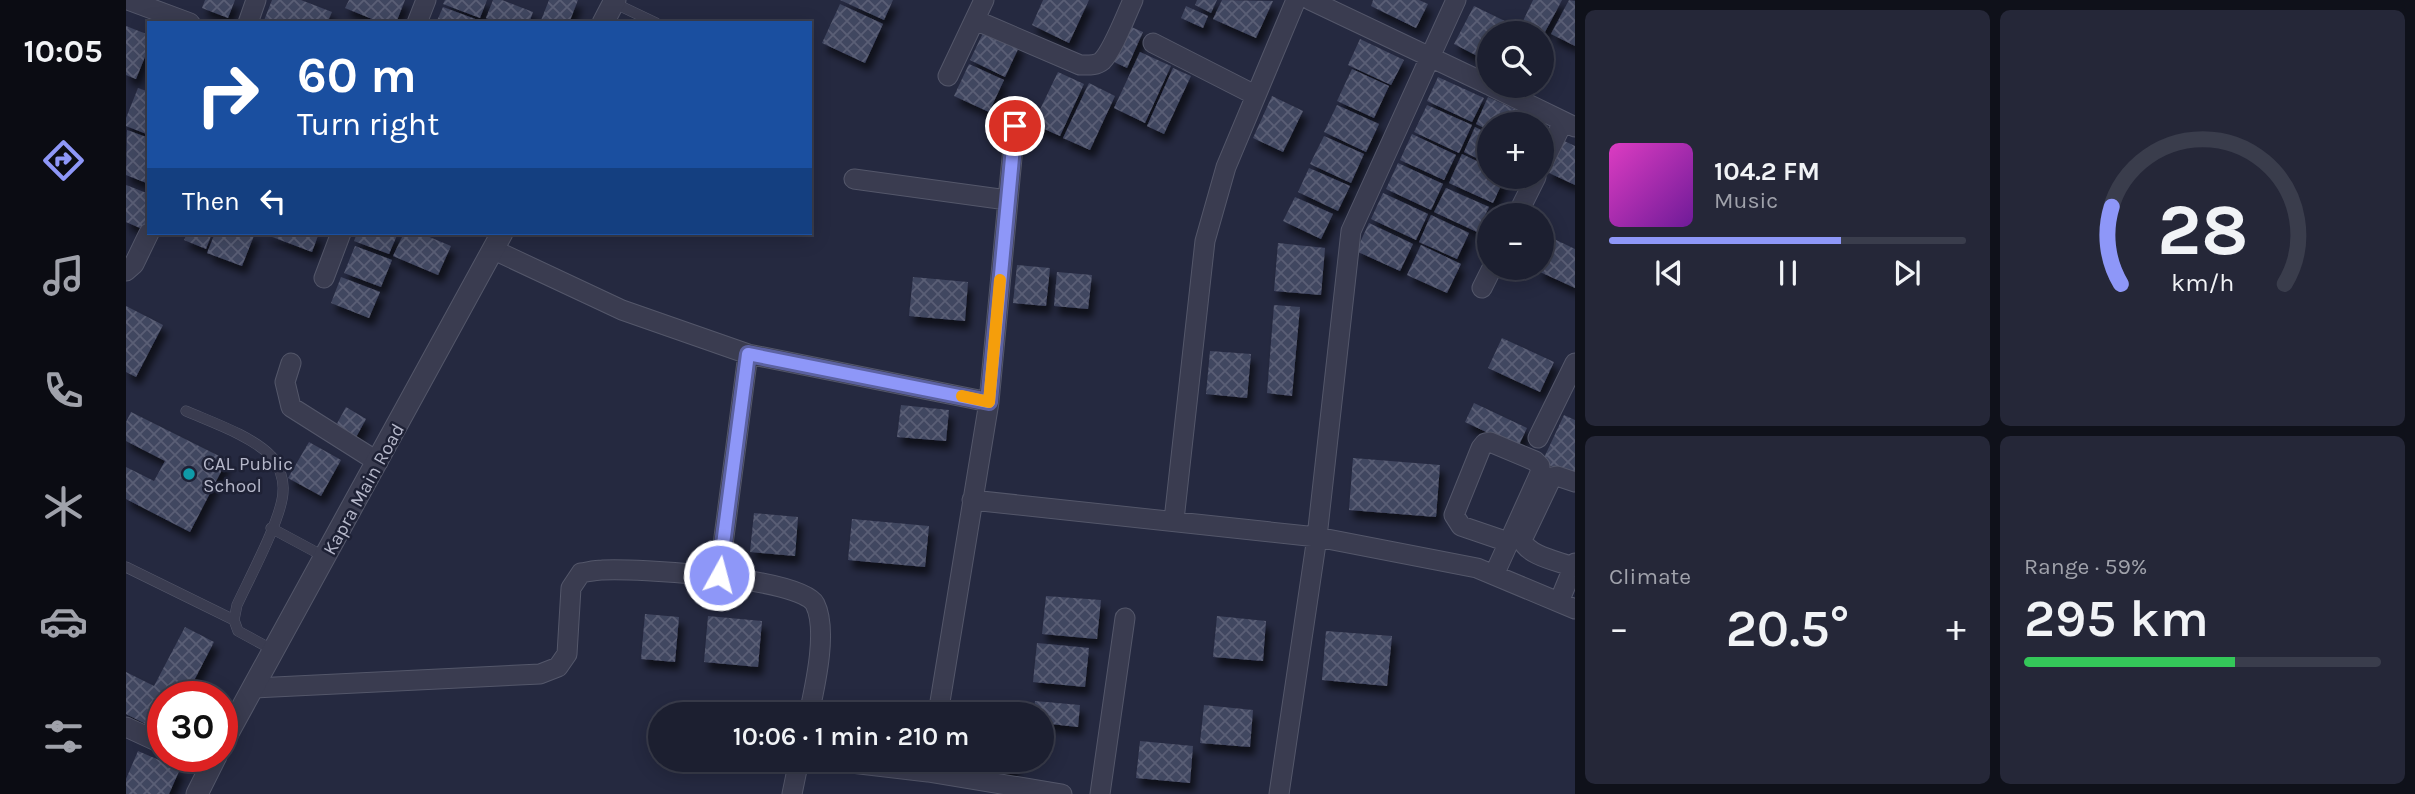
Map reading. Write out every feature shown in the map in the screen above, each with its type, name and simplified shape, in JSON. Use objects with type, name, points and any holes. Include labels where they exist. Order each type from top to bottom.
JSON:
[{"type":"street","points":[[128,0],[185,21]]},
{"type":"street","points":[[249,21],[256,0]]},
{"type":"street","points":[[418,21],[425,0]]},
{"type":"street","points":[[948,76],[984,0]]},
{"type":"street","points":[[975,20],[1080,65],[1092,65],[1101,63],[1108,52],[1133,0]]},
{"type":"street","points":[[1174,520],[1205,242],[1226,167],[1296,0]]},
{"type":"street","points":[[1310,0],[1477,79]]},
{"type":"street","points":[[1279,794],[1317,537],[1350,231],[1456,0]]},
{"type":"street","points":[[604,21],[614,1]]},
{"type":"street","points":[[1153,43],[1255,95]]},
{"type":"street","points":[[1516,98],[1569,125],[1554,148]]},
{"type":"street","points":[[940,702],[989,402],[1015,126]]},
{"type":"street","points":[[854,178],[1007,200]]},
{"type":"street","points":[[126,271],[134,264],[148,235]]},
{"type":"street","points":[[324,278],[340,235]]},
{"type":"street","points":[[498,241],[622,310],[748,354],[989,402]]},
{"type":"street","name":"Kapra Main Road","points":[[238,716],[498,241]]},
{"type":"street","points":[[1482,288],[1486,280]]},
{"type":"street","points":[[719,575],[748,354]]},
{"type":"street","points":[[291,363],[285,382],[290,407],[378,462]]},
{"type":"street","points":[[1538,438],[1575,363]]},
{"type":"street","points":[[1494,575],[1540,473],[1540,466],[1535,461],[1490,442],[1485,443],[1454,515],[1461,526],[1508,542]]},
{"type":"street","points":[[972,500],[1317,537],[1477,568],[1567,605],[1574,565],[1530,551],[1522,540],[1552,477],[1557,475],[1575,482]]},
{"type":"street","points":[[254,688],[540,674],[558,667],[567,654],[571,587],[581,573],[601,569],[719,575],[800,591],[813,600],[821,617],[818,671],[812,702]]},
{"type":"street","points":[[1100,794],[1125,618]]},
{"type":"street","points":[[126,727],[147,737]]},
{"type":"street","points":[[197,794],[208,772]]},
{"type":"street","points":[[792,794],[797,772]]},
{"type":"street","points":[[958,772],[1062,794]]},
{"type":"lane","points":[[614,1],[652,21]]},
{"type":"lane","points":[[186,411],[251,441],[272,456],[280,471],[283,490],[280,509],[237,605],[234,620],[237,631],[274,650]]},
{"type":"lane","points":[[271,528],[325,557]]},
{"type":"lane","points":[[126,567],[234,620]]},
{"type":"building","points":[[205,0],[235,0],[228,18],[202,8]]},
{"type":"building","points":[[272,0],[301,0],[332,12],[328,21],[264,21]]},
{"type":"building","points":[[349,0],[405,0],[397,21],[377,21],[345,8]]},
{"type":"building","points":[[445,0],[487,0],[480,18],[443,4]]},
{"type":"building","points":[[493,0],[502,0],[533,12],[530,21],[493,21],[486,18]]},
{"type":"building","points":[[549,0],[578,0],[570,21],[541,21]]},
{"type":"building","points":[[840,0],[893,0],[884,20]]},
{"type":"building","points":[[1043,0],[1089,0],[1069,43],[1032,25]]},
{"type":"building","points":[[1197,0],[1217,0],[1211,13],[1195,5]]},
{"type":"building","points":[[1222,0],[1273,1],[1256,38],[1213,19]]},
{"type":"building","points":[[1373,0],[1419,0],[1428,4],[1416,28],[1371,6]]},
{"type":"building","points":[[1533,0],[1562,0],[1551,21],[1523,21]]},
{"type":"building","points":[[1569,0],[1575,1],[1575,46],[1554,36],[1554,28]]},
{"type":"building","points":[[840,4],[883,24],[865,63],[822,43]]},
{"type":"building","points":[[1186,6],[1208,16],[1203,28],[1181,18]]},
{"type":"building","points":[[1474,6],[1505,21],[1477,21],[1477,56],[1454,44]]},
{"type":"building","points":[[443,7],[478,20],[478,21],[437,21]]},
{"type":"building","points":[[126,26],[147,34],[147,52],[136,79],[126,75]]},
{"type":"building","points":[[1129,26],[1143,32],[1127,68],[1112,61]]},
{"type":"building","points":[[985,29],[1020,45],[1005,77],[970,60]]},
{"type":"building","points":[[1360,39],[1404,60],[1391,85],[1348,65]]},
{"type":"building","points":[[1140,52],[1171,66],[1145,123],[1114,108]]},
{"type":"building","points":[[969,64],[1004,80],[989,112],[954,96]]},
{"type":"building","points":[[1173,68],[1191,76],[1164,134],[1147,126]]},
{"type":"building","points":[[1352,69],[1389,86],[1374,118],[1337,101]]},
{"type":"building","points":[[1058,72],[1084,84],[1060,136],[1033,124]]},
{"type":"building","points":[[1438,77],[1477,95],[1477,98],[1484,98],[1472,122],[1427,101]]},
{"type":"building","points":[[1089,83],[1115,96],[1090,150],[1063,138]]},
{"type":"building","points":[[138,88],[147,91],[147,134],[126,126],[126,118]]},
{"type":"building","points":[[1272,96],[1303,111],[1283,152],[1253,138]]},
{"type":"building","points":[[1488,98],[1490,98],[1521,112],[1481,112]]},
{"type":"building","points":[[1337,105],[1379,124],[1366,152],[1324,132]]},
{"type":"building","points":[[1427,105],[1472,125],[1459,153],[1414,132]]},
{"type":"building","points":[[1475,127],[1477,158],[1464,152]]},
{"type":"building","points":[[127,130],[147,137],[147,183],[126,175]]},
{"type":"building","points":[[1412,134],[1456,155],[1444,180],[1400,160]]},
{"type":"building","points":[[1324,136],[1364,154],[1351,183],[1310,164]]},
{"type":"building","points":[[1562,140],[1575,146],[1575,185],[1554,175],[1554,157]]},
{"type":"building","points":[[1462,154],[1477,161],[1477,189],[1499,189],[1493,203],[1449,183]]},
{"type":"building","points":[[1398,163],[1443,184],[1431,210],[1386,189]]},
{"type":"building","points":[[1309,168],[1350,186],[1338,211],[1298,192]]},
{"type":"building","points":[[126,185],[147,193],[147,231],[126,222]]},
{"type":"building","points":[[1446,188],[1480,203],[1477,203],[1477,232],[1434,212]]},
{"type":"building","points":[[1383,193],[1428,214],[1416,240],[1371,219]]},
{"type":"building","points":[[1295,197],[1333,214],[1321,239],[1283,221]]},
{"type":"building","points":[[1431,215],[1469,233],[1457,259],[1419,242]]},
{"type":"building","points":[[1369,223],[1413,244],[1400,271],[1356,251]]},
{"type":"building","points":[[186,235],[211,235],[206,249],[184,240]]},
{"type":"building","points":[[214,235],[254,235],[242,266],[207,253]]},
{"type":"building","points":[[267,235],[318,235],[312,252]]},
{"type":"building","points":[[356,235],[397,235],[389,254],[354,241]]},
{"type":"building","points":[[403,235],[425,235],[451,246],[438,275],[393,256]]},
{"type":"building","points":[[1554,239],[1575,249],[1575,288],[1554,278]]},
{"type":"building","points":[[1278,243],[1325,248],[1321,295],[1274,291]]},
{"type":"building","points":[[1421,245],[1461,264],[1447,293],[1407,275]]},
{"type":"building","points":[[355,246],[392,260],[381,287],[344,273]]},
{"type":"building","points":[[1017,265],[1050,268],[1046,306],[1013,303]]},
{"type":"building","points":[[1057,272],[1092,275],[1088,309],[1054,306]]},
{"type":"building","points":[[341,277],[380,292],[369,318],[331,303]]},
{"type":"building","points":[[913,277],[968,282],[965,321],[909,316]]},
{"type":"building","points":[[1274,305],[1300,307],[1292,396],[1267,393]]},
{"type":"building","points":[[126,306],[163,325],[136,377],[126,372]]},
{"type":"building","points":[[1502,338],[1554,362],[1540,392],[1488,368]]},
{"type":"building","points":[[1210,351],[1251,354],[1247,398],[1206,394]]},
{"type":"building","points":[[1474,403],[1527,428],[1518,447],[1465,422]]},
{"type":"building","points":[[901,405],[949,410],[946,441],[897,437]]},
{"type":"building","points":[[346,407],[366,419],[354,441],[334,429]]},
{"type":"building","name":"CAL Public School","points":[[131,412],[227,460],[190,532],[126,499],[126,467],[154,481],[165,461],[126,441],[126,422]]},
{"type":"building","points":[[1564,415],[1575,420],[1575,477],[1542,462]]},
{"type":"building","points":[[309,442],[341,460],[321,496],[288,478]]},
{"type":"building","points":[[1353,458],[1440,465],[1436,517],[1349,510]]},
{"type":"building","points":[[754,513],[798,517],[795,556],[750,552]]},
{"type":"building","points":[[852,519],[929,526],[925,567],[848,560]]},
{"type":"building","points":[[1046,596],[1101,600],[1097,639],[1042,634]]},
{"type":"building","points":[[645,614],[679,617],[675,662],[641,659]]},
{"type":"building","points":[[708,616],[762,621],[758,667],[704,662]]},
{"type":"building","points":[[1217,616],[1266,621],[1263,661],[1213,657]]},
{"type":"building","points":[[185,627],[214,642],[194,681],[157,681]]},
{"type":"building","points":[[1326,631],[1392,636],[1387,686],[1322,680]]},
{"type":"building","points":[[1037,643],[1089,648],[1085,687],[1033,682]]},
{"type":"building","points":[[126,672],[147,682],[147,725],[126,714]]},
{"type":"building","points":[[1054,703],[1080,705],[1078,727],[1054,724]]},
{"type":"building","points":[[1204,705],[1253,710],[1250,747],[1200,743]]},
{"type":"building","points":[[1140,741],[1193,746],[1190,783],[1136,778]]},
{"type":"building","points":[[138,751],[147,755],[147,772],[179,772],[169,794],[126,794],[126,779]]},
{"type":"slow traffic","points":[[962,396],[989,402],[1000,280]]},
{"type":"place","name":"CAL Public School","points":[[189,474]]},
{"type":"route","points":[[719,575],[748,354],[989,402],[1015,126]]}]
